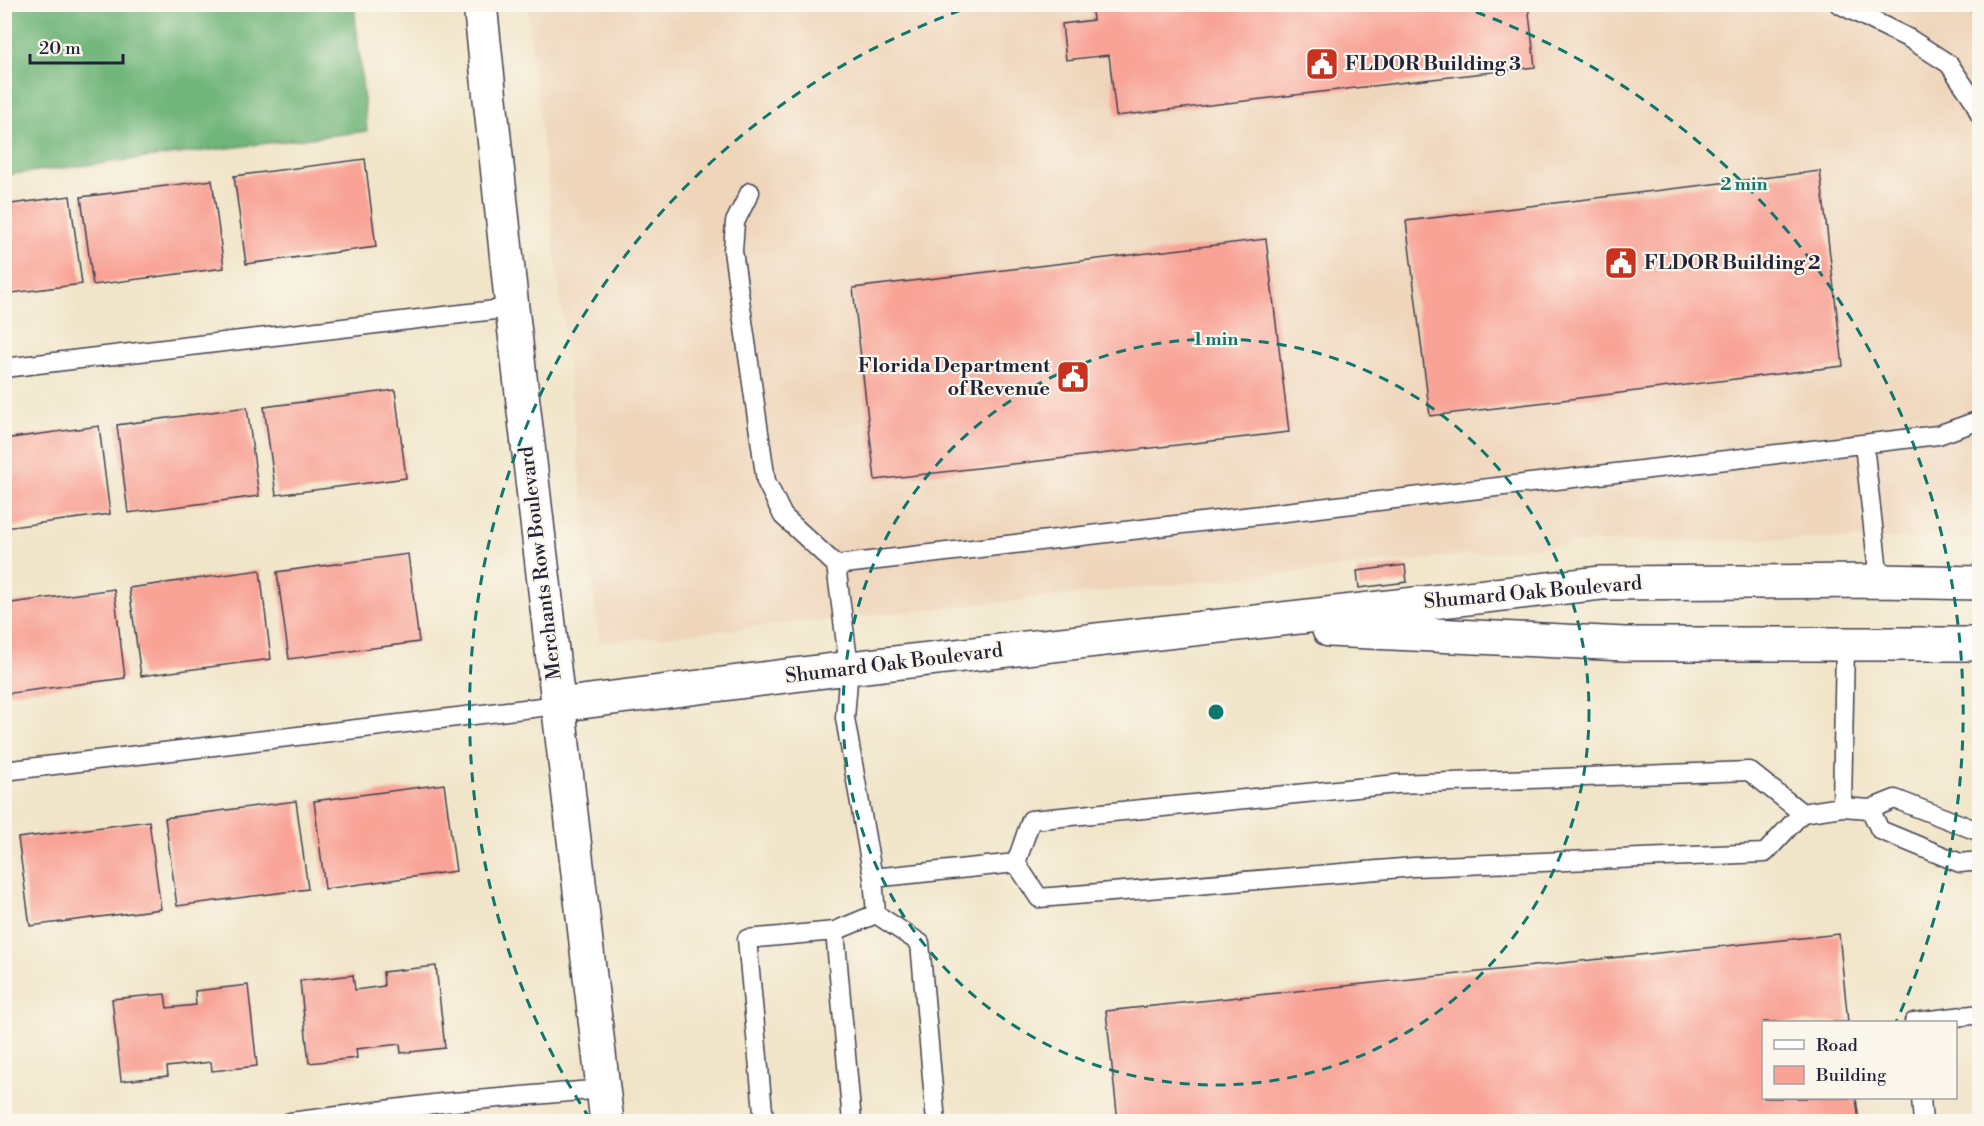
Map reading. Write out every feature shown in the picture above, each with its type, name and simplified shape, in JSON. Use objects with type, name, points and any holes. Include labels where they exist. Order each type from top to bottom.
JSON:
[{"type":"street","name":"Merchants Row Boulevard","points":[[480,4],[512,308],[607,1122]]},
{"type":"street","name":"Shumard Oak Boulevard","points":[[558,705],[849,668],[1601,582],[1980,583]]},
{"type":"street","name":"Shumard Oak Boulevard","points":[[1231,626],[1626,644],[1980,644]]},
{"type":"lane","points":[[1839,4],[1910,39],[1949,64],[1973,99],[1980,115]]},
{"type":"lane","points":[[750,192],[735,222],[734,251],[766,481],[783,516],[836,565],[849,668],[845,718],[873,878],[876,914]]},
{"type":"lane","points":[[4,368],[512,308]]},
{"type":"lane","points":[[836,565],[1938,435],[1980,420]]},
{"type":"lane","points":[[1864,444],[1879,581]]},
{"type":"lane","points":[[1842,807],[1845,644]]},
{"type":"lane","points":[[4,771],[558,705]]},
{"type":"lane","points":[[1016,863],[1031,820],[1397,784],[1749,771],[1802,813]]},
{"type":"lane","points":[[1016,863],[1039,898],[1414,867],[1765,853],[1802,813],[1842,807],[1870,809],[1895,799],[1980,832]]},
{"type":"lane","points":[[1870,809],[1880,830],[1960,863],[1980,861]]},
{"type":"lane","points":[[873,878],[1016,863]]},
{"type":"lane","points":[[764,1122],[747,939],[836,932],[876,914]]},
{"type":"lane","points":[[876,914],[920,944],[936,1122]]},
{"type":"lane","points":[[836,932],[852,1122]]},
{"type":"lane","points":[[1929,1021],[1980,1014]]},
{"type":"lane","points":[[290,1122],[442,1103],[603,1089]]},
{"type":"lane","points":[[1921,1099],[1923,1122]]},
{"type":"path","points":[[1962,4],[1980,14]]},
{"type":"shaded area","points":[[527,5],[1979,5],[1979,539],[1595,542],[599,643]]},
{"type":"green space","points":[[4,5],[354,5],[367,131],[5,175]]},
{"type":"building","name":"FLDOR Building 3","points":[[1091,4],[1528,4],[1535,67],[1116,116],[1109,55],[1066,60],[1062,24],[1093,20]]},
{"type":"building","points":[[365,159],[376,247],[246,264],[234,176]]},
{"type":"building","name":"FLDOR Building 2","points":[[1820,171],[1843,366],[1430,416],[1406,221]]},
{"type":"building","points":[[212,180],[224,268],[93,285],[81,197]]},
{"type":"building","points":[[70,196],[82,284],[4,294],[4,205]]},
{"type":"building","name":"Florida Department of Revenue","points":[[1266,239],[1289,432],[875,480],[853,288]]},
{"type":"building","points":[[395,390],[406,478],[276,495],[264,407]]},
{"type":"building","points":[[247,407],[259,496],[128,513],[117,425]]},
{"type":"building","points":[[99,426],[110,514],[4,528],[4,439]]},
{"type":"building","points":[[408,554],[419,642],[289,659],[277,572]]},
{"type":"building","points":[[1405,565],[1407,582],[1359,588],[1357,571]]},
{"type":"building","points":[[260,570],[271,659],[141,676],[129,588]]},
{"type":"building","points":[[114,589],[125,678],[4,694],[4,604]]},
{"type":"building","points":[[444,784],[456,871],[325,889],[314,801]]},
{"type":"building","points":[[296,801],[308,889],[177,906],[165,818]]},
{"type":"building","points":[[149,821],[161,909],[30,926],[18,838]]},
{"type":"building","points":[[1839,934],[1848,1021],[1762,1021],[1762,1099],[1856,1099],[1859,1122],[1118,1122],[1106,1011]]},
{"type":"building","points":[[436,966],[445,1048],[401,1053],[400,1044],[356,1049],[357,1058],[309,1063],[300,981],[353,975],[355,990],[384,986],[383,972]]},
{"type":"building","points":[[248,985],[257,1066],[212,1071],[211,1062],[167,1067],[168,1076],[121,1081],[112,999],[165,994],[167,1008],[196,1005],[195,991]]},
{"type":"place","name":"FLDOR Building 3","points":[[1322,64]]},
{"type":"place","name":"FLDOR Building 2","points":[[1621,263]]},
{"type":"place","name":"Florida Department of Revenue","points":[[1073,377]]}]
